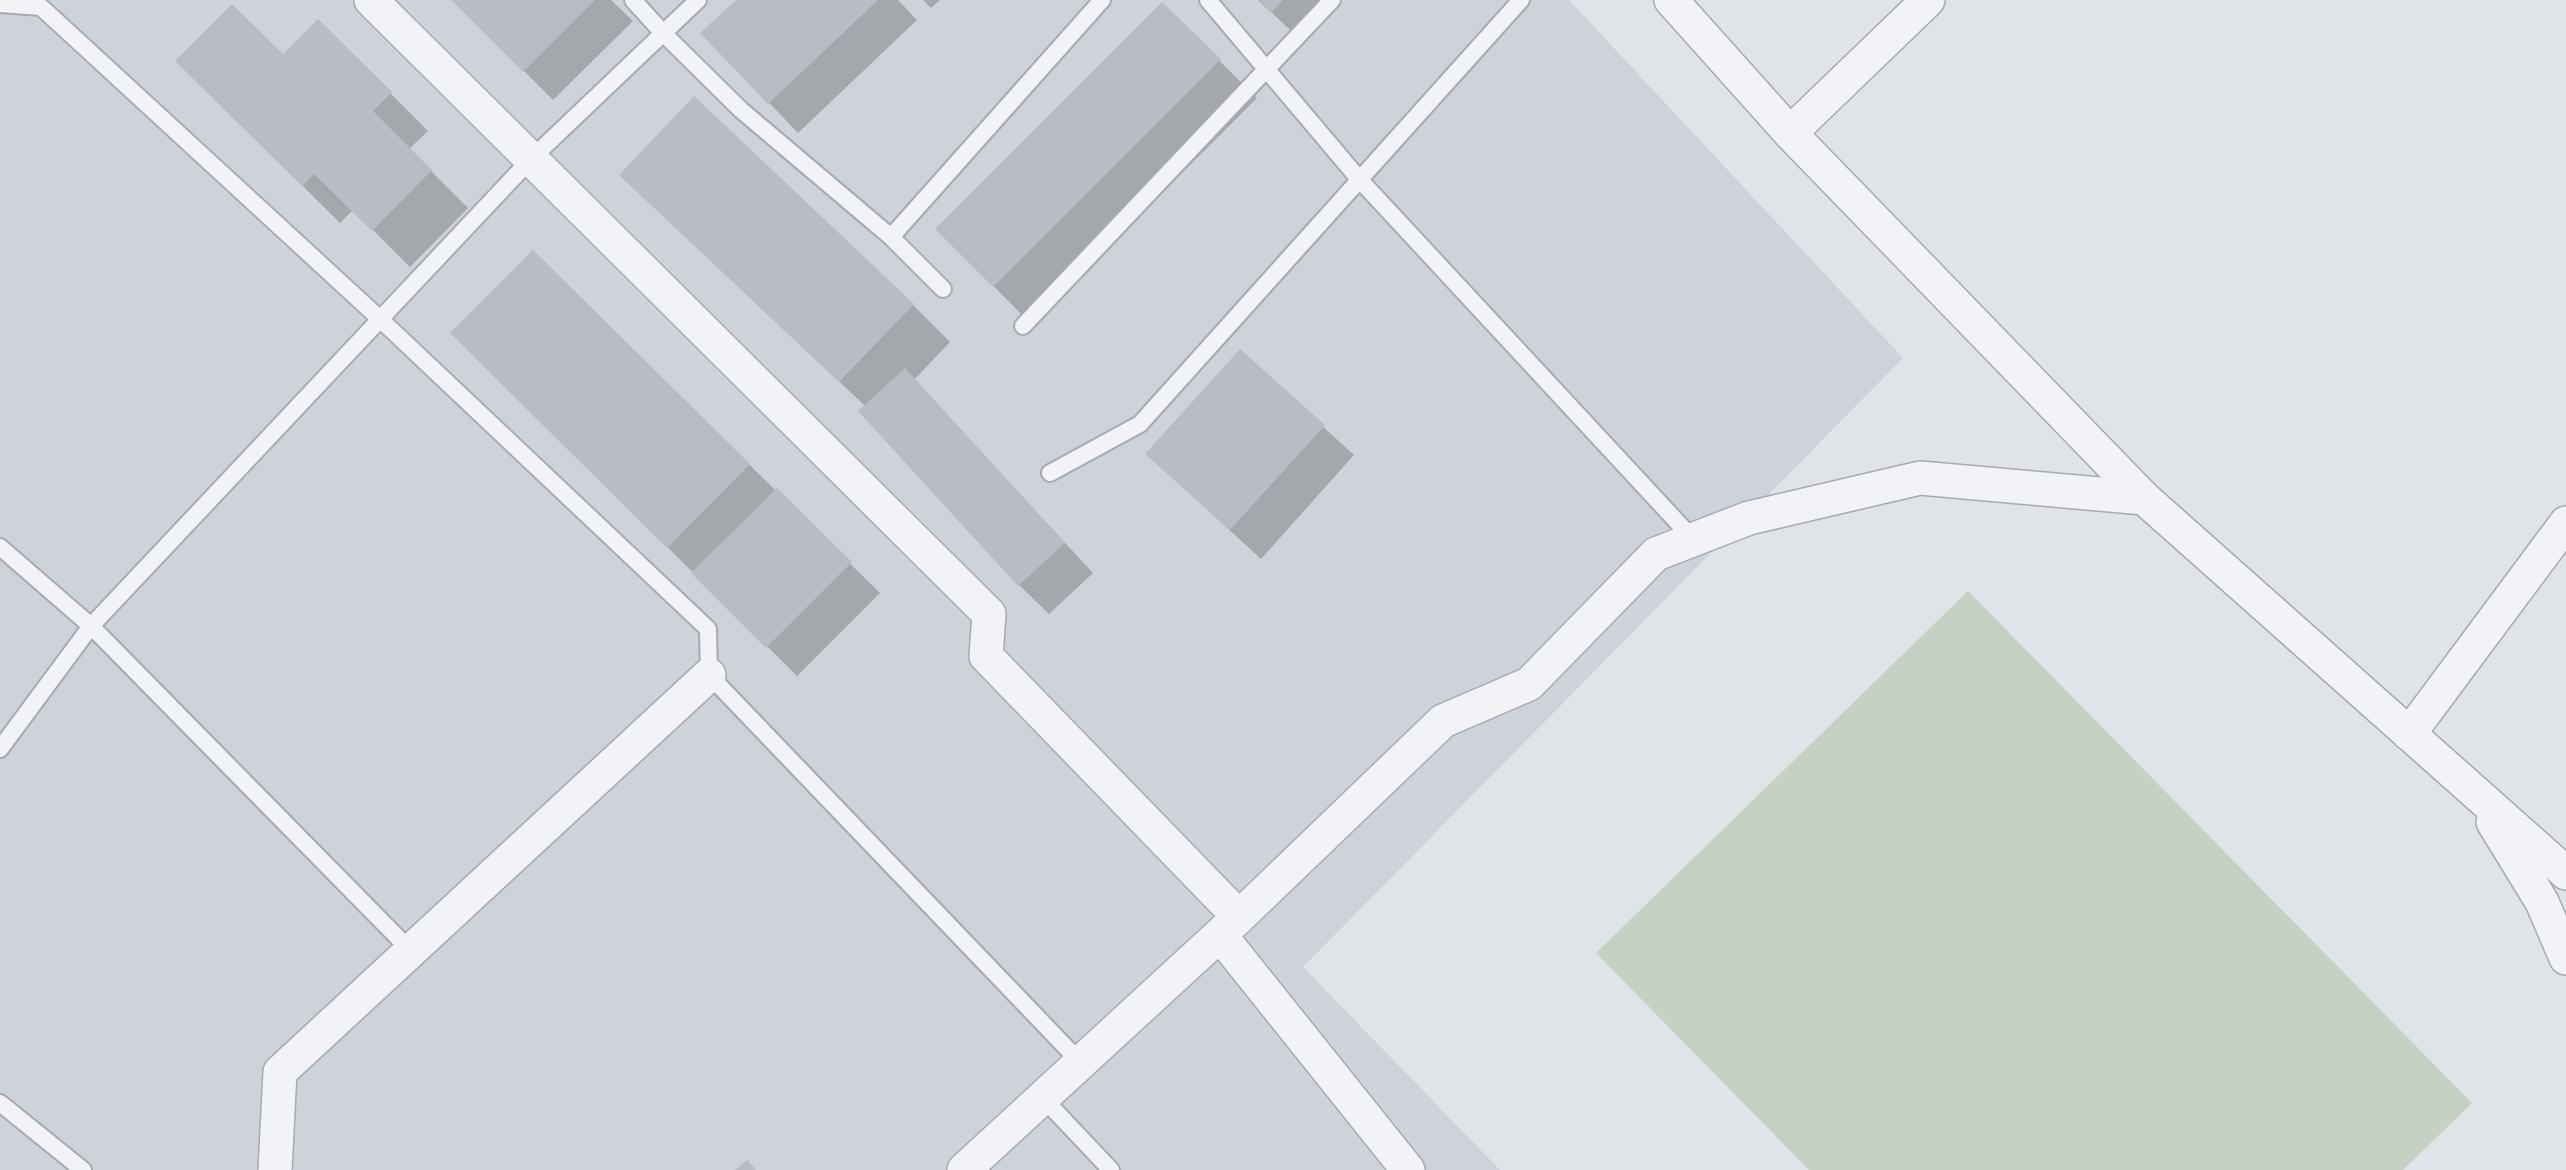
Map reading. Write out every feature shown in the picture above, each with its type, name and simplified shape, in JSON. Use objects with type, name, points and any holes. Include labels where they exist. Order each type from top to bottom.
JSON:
[{"type":"street","points":[[371,0],[989,614],[986,656],[1230,926],[1408,1170]]},
{"type":"street","points":[[1671,0],[1790,133],[2144,498],[2566,873]]},
{"type":"street","points":[[1790,133],[1928,0]]},
{"type":"street","points":[[964,1170],[1230,926],[1443,721],[1529,684],[1656,554],[1749,518],[1920,478],[2144,498]]},
{"type":"street","points":[[2409,734],[2566,523]]},
{"type":"street","points":[[275,1170],[280,1072],[709,675]]},
{"type":"street","points":[[2474,792],[2542,902],[2566,958]]},
{"type":"lane","points":[[633,0],[741,110],[891,237],[943,289]]},
{"type":"lane","points":[[0,749],[91,626],[531,159],[698,0]]},
{"type":"lane","points":[[891,237],[1102,0]]},
{"type":"lane","points":[[1208,0],[1359,179],[1694,540]]},
{"type":"lane","points":[[1023,326],[1265,68],[1332,0]]},
{"type":"lane","points":[[1050,473],[1140,424],[1521,0]]},
{"type":"lane","points":[[0,4],[41,7],[380,319],[708,629],[709,675],[1081,1063]]},
{"type":"lane","points":[[0,547],[91,626],[411,951]]},
{"type":"lane","points":[[1043,1098],[1111,1170]]},
{"type":"lane","points":[[0,1103],[83,1170]]},
{"type":"shaded area","points":[[0,0],[1569,0],[1903,358],[1303,967],[1500,1170],[0,1170]]},
{"type":"green space","points":[[1968,591],[2472,1103],[2403,1170],[1809,1170],[1596,953]]},
{"type":"building","points":[[451,0],[595,0],[523,72]]},
{"type":"building","points":[[736,0],[878,0],[768,104],[700,33]]},
{"type":"building","points":[[1259,0],[1283,0],[1272,12]]},
{"type":"building","points":[[1162,2],[1221,59],[993,287],[935,229]]},
{"type":"building","points":[[232,4],[283,54],[318,19],[392,92],[373,111],[432,170],[372,231],[314,174],[302,186],[175,61]]},
{"type":"building","points":[[694,96],[914,304],[839,382],[619,175]]},
{"type":"building","points":[[533,250],[750,464],[667,548],[450,333]]},
{"type":"building","points":[[1240,349],[1325,425],[1230,530],[1145,454]]},
{"type":"building","points":[[905,368],[1065,543],[1018,586],[858,411]]},
{"type":"building","points":[[777,488],[852,562],[766,648],[691,573]]},
{"type":"building","points":[[747,1160],[756,1170],[735,1170]]}]
